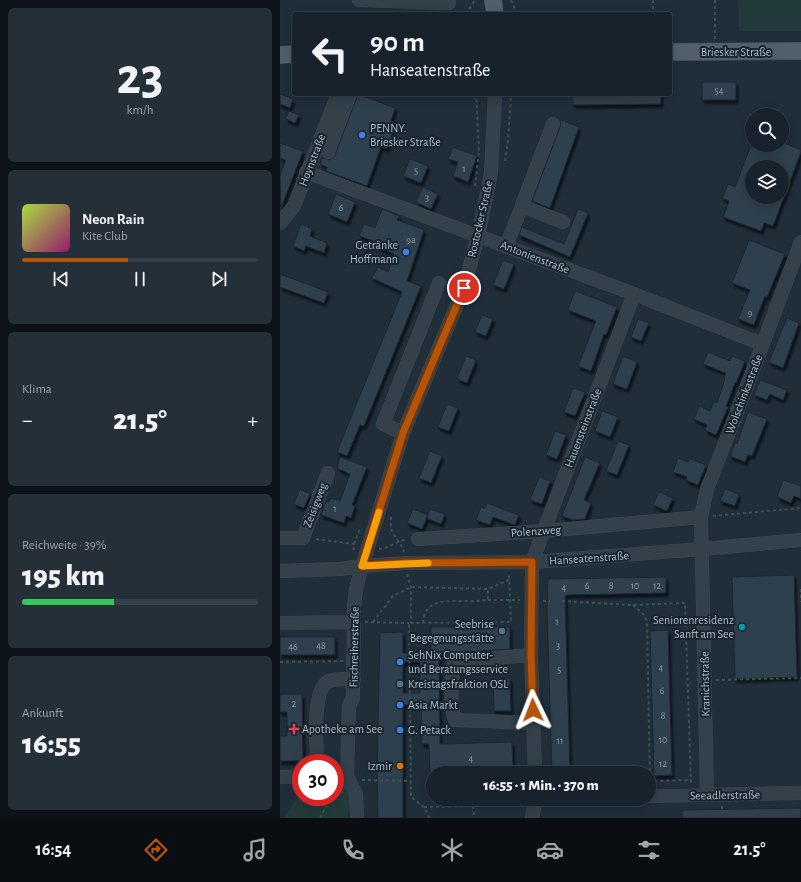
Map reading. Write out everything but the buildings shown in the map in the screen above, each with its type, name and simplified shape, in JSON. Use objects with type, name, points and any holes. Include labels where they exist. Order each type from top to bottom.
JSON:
[{"type":"main road","points":[[493,0],[495,12]]},
{"type":"main road","name":"Briesker Straße","points":[[672,52],[801,52]]},
{"type":"main road","points":[[280,55],[292,54]]},
{"type":"street","points":[[359,0],[449,3]]},
{"type":"street","name":"Hoynstraße","points":[[280,223],[294,206],[306,172],[337,96]]},
{"type":"street","points":[[328,152],[349,96]]},
{"type":"street","name":"Rostocker Straße","points":[[362,566],[403,433],[464,288],[478,236],[491,173],[495,96]]},
{"type":"street","points":[[506,247],[553,124]]},
{"type":"street","name":"Antonienstraße","points":[[306,172],[634,294],[762,344]]},
{"type":"street","points":[[522,206],[563,222]]},
{"type":"street","name":"Wolschinkastraße","points":[[702,549],[701,517],[707,489],[762,344],[796,268],[801,242]]},
{"type":"street","points":[[403,433],[383,424],[439,283]]},
{"type":"street","name":"Hauensteinstraße","points":[[532,562],[634,294]]},
{"type":"street","name":"Zeisigweg","points":[[302,538],[328,473]]},
{"type":"street","name":"Polenzweg","points":[[418,539],[544,531],[701,517]]},
{"type":"street","points":[[280,538],[302,538]]},
{"type":"street","name":"Hanseatenstraße","points":[[280,571],[340,569],[407,563],[532,562],[801,540]]},
{"type":"street","name":"Kranichstraße","points":[[702,549],[707,795]]},
{"type":"street","points":[[532,562],[531,656],[536,766]]},
{"type":"street","name":"Fischreiherstraße","points":[[344,765],[349,706],[353,698],[354,607],[356,589],[362,566]]},
{"type":"street","points":[[280,623],[354,622]]},
{"type":"street","points":[[531,656],[454,661],[451,707],[456,720],[534,724]]},
{"type":"street","points":[[317,754],[316,704],[321,688],[329,681],[354,679]]},
{"type":"street","points":[[280,776],[292,776]]},
{"type":"street","name":"Fischreiherstraße","points":[[344,778],[356,794],[356,818]]},
{"type":"street","name":"Seeadlerstraße","points":[[656,796],[801,793]]},
{"type":"path","points":[[467,12],[475,0]]},
{"type":"path","points":[[511,0],[516,12]]},
{"type":"path","points":[[653,0],[653,12]]},
{"type":"path","points":[[715,0],[715,39]]},
{"type":"path","points":[[701,517],[801,508]]},
{"type":"path","points":[[302,538],[354,544],[353,549],[385,548],[402,540],[418,539]]},
{"type":"path","points":[[354,622],[511,622],[508,562]]},
{"type":"path","points":[[408,577],[411,587],[411,797],[424,807],[429,818]]},
{"type":"path","points":[[373,622],[393,596],[411,587],[488,589],[509,580]]},
{"type":"path","points":[[488,589],[488,600]]},
{"type":"path","points":[[801,589],[801,602]]},
{"type":"path","points":[[423,623],[425,612],[433,604],[443,601],[510,600]]},
{"type":"path","points":[[562,602],[632,605],[686,603],[692,795]]},
{"type":"path","points":[[632,605],[644,615],[647,621],[650,781],[691,780]]},
{"type":"path","points":[[280,662],[354,661]]},
{"type":"path","points":[[705,681],[801,678]]},
{"type":"path","points":[[344,777],[411,781]]},
{"type":"path","points":[[320,818],[326,806]]},
{"type":"path","points":[[473,806],[474,818]]},
{"type":"path","points":[[424,807],[534,807]]},
{"type":"green space","points":[[738,0],[801,0],[801,31],[739,31]]},
{"type":"green space","points":[[344,780],[346,780],[352,795],[347,818],[284,818],[292,805],[344,806]]},
{"type":"slow traffic","points":[[379,512],[362,566],[428,563]]},
{"type":"place","name":"PENNY. Briesker Straße","points":[[362,135]]},
{"type":"place","name":"Getränke Hoffmann","points":[[406,252]]},
{"type":"place","name":"Seniorenresidenz Sanft am See","points":[[742,627]]},
{"type":"place","name":"Seebrise Begegnungsstätte","points":[[502,631]]},
{"type":"place","name":"SehNix Computer- und Beratungsservice","points":[[400,662]]},
{"type":"place","name":"Kreistagsfraktion OSL","points":[[400,684]]},
{"type":"place","name":"Asia Markt","points":[[400,705]]},
{"type":"place","name":"Apotheke am See","points":[[294,729]]},
{"type":"place","name":"G. Petack","points":[[400,730]]},
{"type":"place","name":"Izmir","points":[[400,766]]},
{"type":"route","points":[[464,288],[403,433],[362,566],[407,563],[532,562],[531,656],[533,710]]}]
